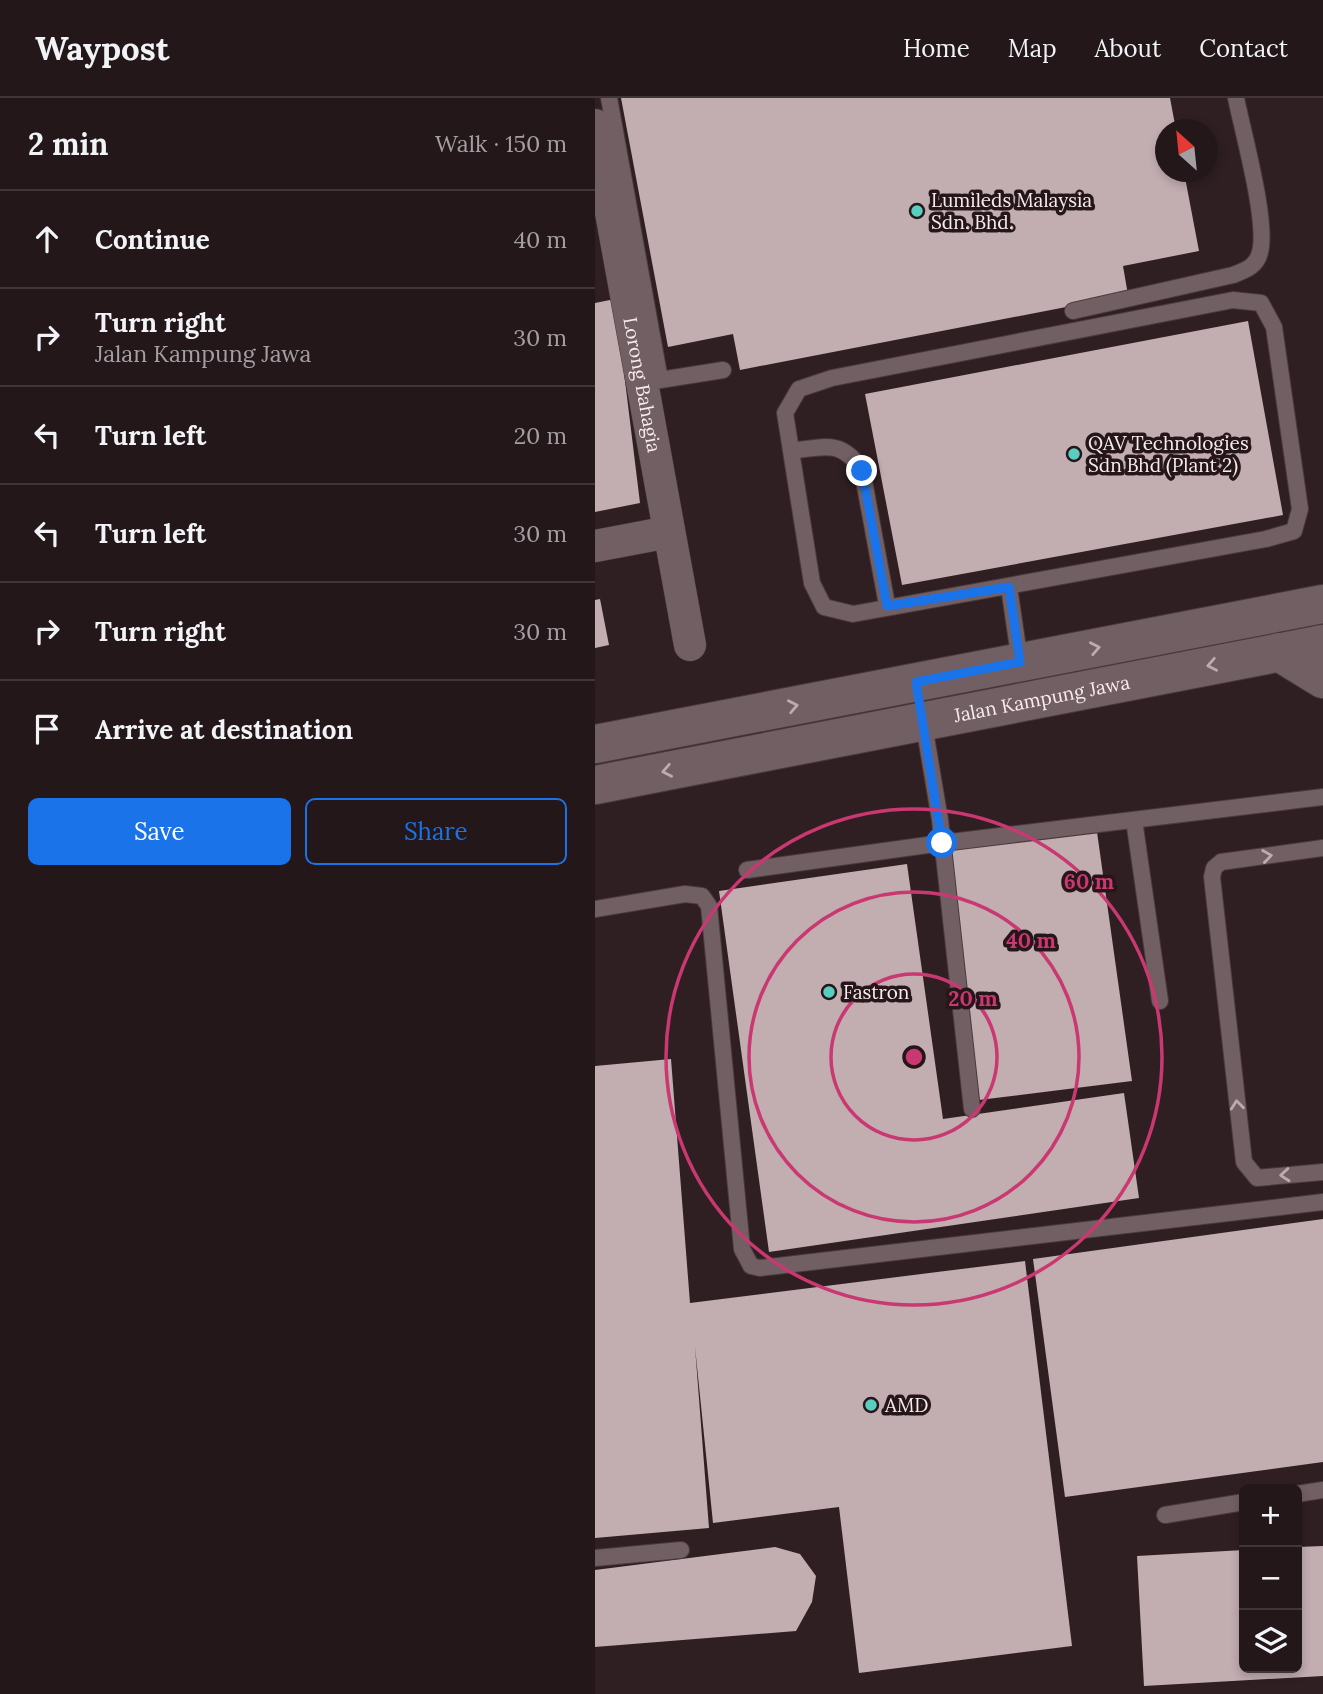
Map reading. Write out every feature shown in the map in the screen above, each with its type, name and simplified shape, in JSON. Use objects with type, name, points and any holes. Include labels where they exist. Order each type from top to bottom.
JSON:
[{"type":"street","name":"Lorong Bahagia","points":[[595,125],[609,281],[669,532],[690,645]]},
{"type":"street","points":[[595,546],[669,532]]},
{"type":"street","points":[[1265,615],[1323,580]]},
{"type":"street","name":"Jalan Kampung Jawa","points":[[595,785],[1265,615],[1323,604]]},
{"type":"street","name":"Jalan Kampung Jawa","points":[[1029,676],[1279,652],[1323,644]]},
{"type":"street","points":[[1279,652],[1323,679]]},
{"type":"street","name":"Jalan Kampung Jawa","points":[[595,744],[920,701]]},
{"type":"lane","points":[[609,98],[660,380],[723,370]]},
{"type":"lane","points":[[1073,311],[1233,275],[1251,268],[1260,254],[1263,230],[1236,98]]},
{"type":"lane","points":[[1233,300],[1261,303],[1274,327],[1300,509],[1294,531],[1266,539],[1009,587],[853,614],[824,607],[812,583],[785,413],[799,389],[832,378],[1233,300]]},
{"type":"lane","points":[[791,451],[832,446],[850,452],[862,471],[887,606]]},
{"type":"lane","points":[[1009,587],[1029,676]]},
{"type":"lane","points":[[920,701],[942,843],[972,1109]]},
{"type":"lane","points":[[747,870],[942,843],[1323,797]]},
{"type":"lane","points":[[1134,820],[1160,1001]]},
{"type":"lane","points":[[1323,848],[1221,862],[1214,869],[1212,877],[1244,1162],[1257,1178],[1323,1172]]},
{"type":"lane","points":[[595,909],[685,894],[702,896],[709,906],[742,1249],[751,1266],[760,1268],[1323,1202]]},
{"type":"lane","points":[[1302,1493],[1323,1490]]},
{"type":"lane","points":[[1165,1515],[1239,1503]]},
{"type":"lane","points":[[595,1558],[681,1550]]},
{"type":"building","name":"Lumileds Malaysia Sdn. Bhd.","points":[[621,98],[1170,98],[1174,119],[1155,119],[1155,182],[1186,182],[1199,251],[1123,266],[1128,295],[740,370],[733,334],[668,347]]},
{"type":"building","points":[[615,299],[640,503],[595,512],[595,303]]},
{"type":"building","name":"QAV Technologies Sdn Bhd (Plant 2)","points":[[1248,321],[1283,515],[902,585],[865,394]]},
{"type":"building","points":[[600,599],[609,645],[595,648],[595,600]]},
{"type":"building","points":[[1097,832],[1132,1081],[979,1100],[949,850]]},
{"type":"building","name":"Fastron","points":[[907,864],[943,1119],[1124,1093],[1139,1198],[769,1252],[719,891]]},
{"type":"building","name":"AMD","points":[[671,1059],[690,1303],[1025,1261],[1072,1646],[859,1673],[839,1507],[713,1523],[695,1347],[709,1528],[595,1538],[595,1066]]},
{"type":"building","points":[[1323,1219],[1323,1462],[1065,1497],[1033,1259]]},
{"type":"building","points":[[1323,1546],[1323,1676],[1144,1686],[1137,1556],[1239,1550],[1239,1673],[1302,1673],[1302,1547]]},
{"type":"building","points":[[775,1547],[800,1554],[816,1576],[812,1602],[796,1631],[595,1647],[595,1570]]},
{"type":"place","name":"Lumileds Malaysia Sdn. Bhd.","points":[[917,211]]},
{"type":"place","name":"QAV Technologies Sdn Bhd (Plant 2)","points":[[1074,454]]},
{"type":"place","name":"Fastron","points":[[829,992]]},
{"type":"place","name":"AMD","points":[[871,1405]]},
{"type":"route","points":[[862,471],[887,606],[1009,587],[1020,662],[916,682],[942,843]]}]
